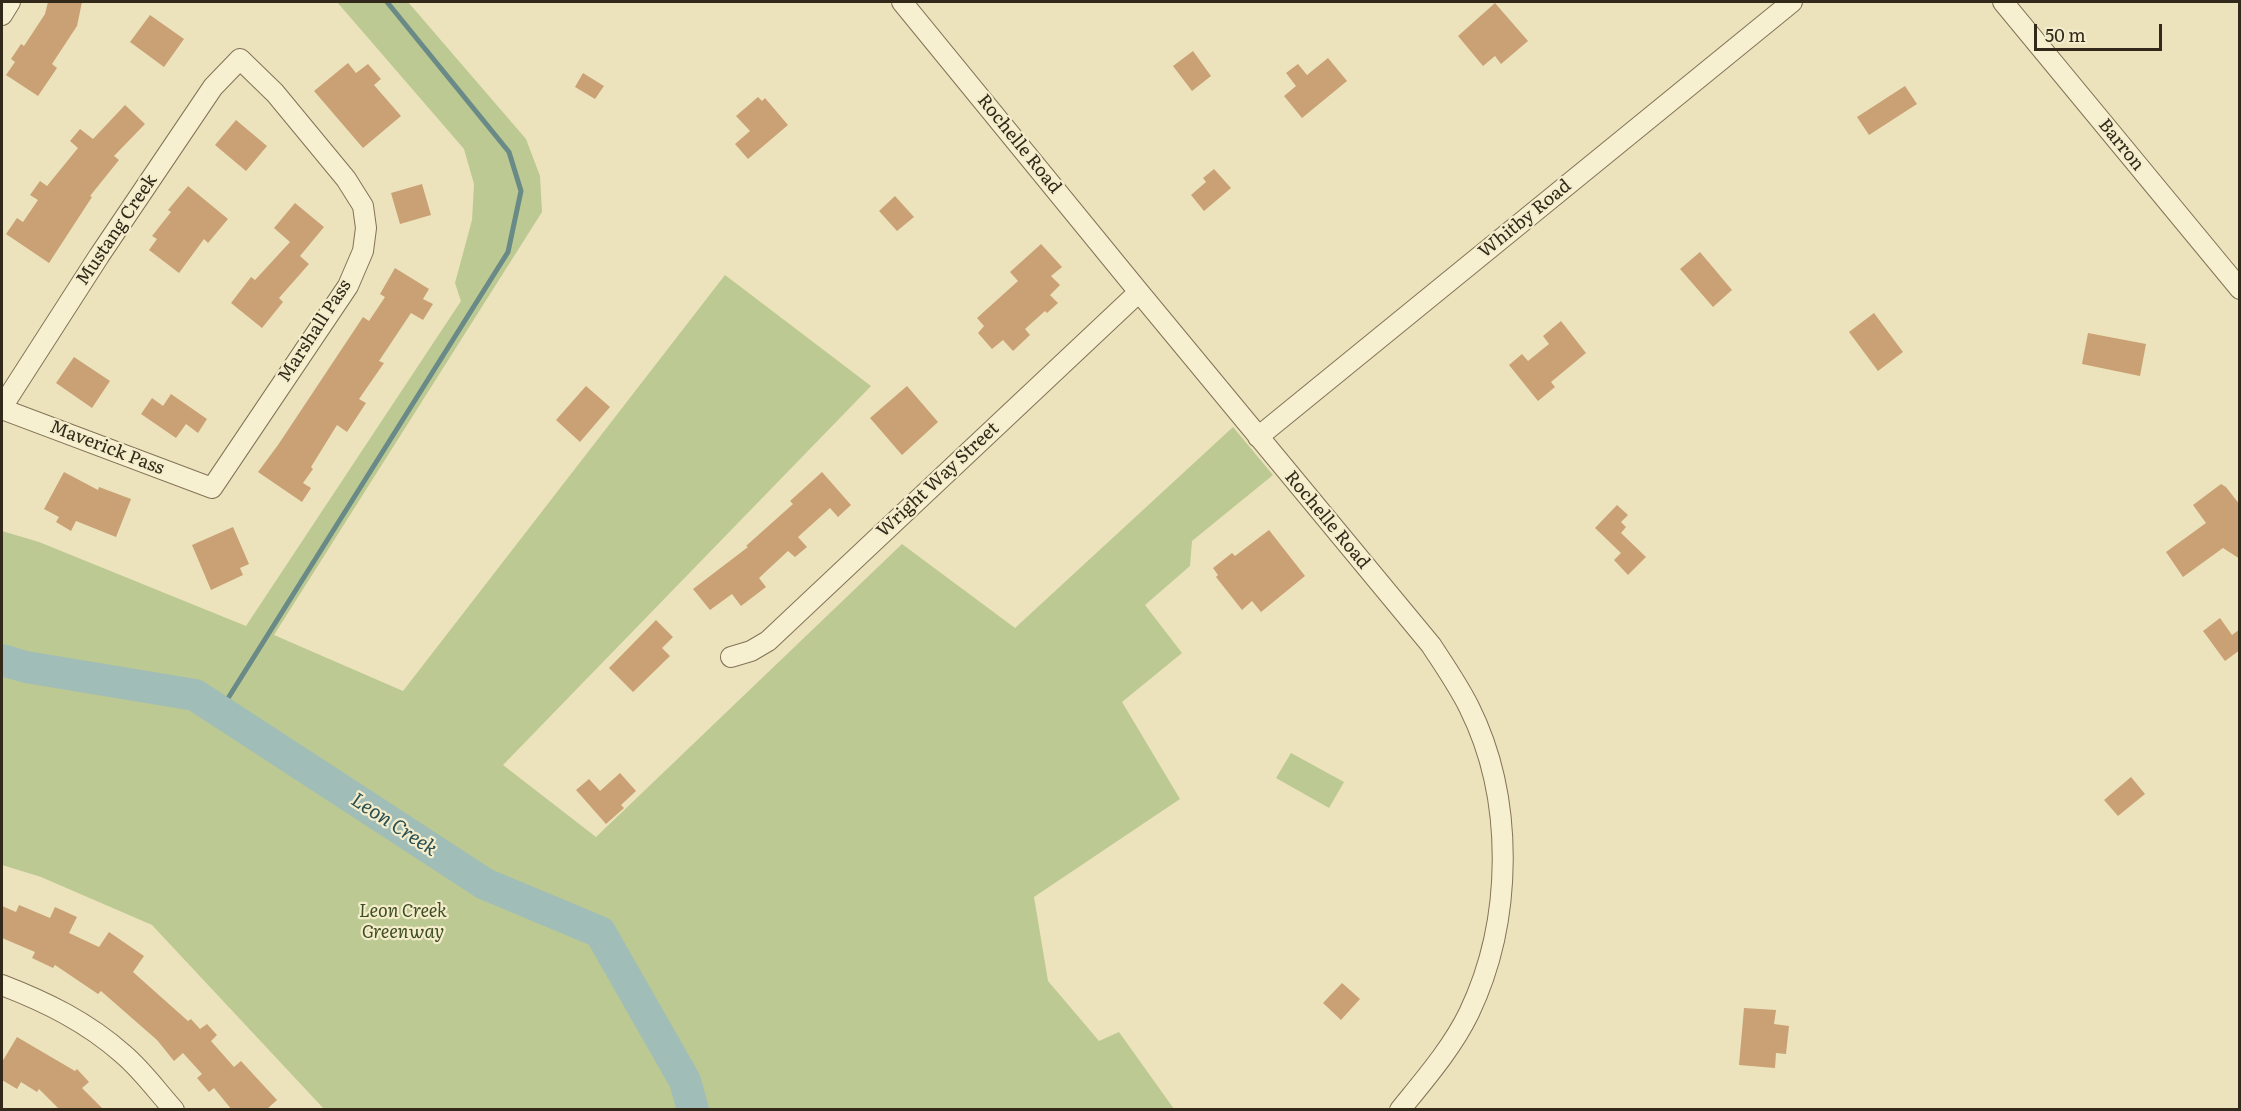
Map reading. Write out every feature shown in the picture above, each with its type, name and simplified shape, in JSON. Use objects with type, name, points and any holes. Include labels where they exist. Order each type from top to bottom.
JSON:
[{"type":"street","points":[[2,15],[10,2]]},
{"type":"street","name":"Rochelle Road","points":[[902,2],[1431,645],[1470,708],[1485,746],[1496,791],[1501,825],[1500,904],[1494,946],[1481,986],[1468,1015],[1429,1075],[1400,1110]]},
{"type":"street","name":"Whitby Road","points":[[1258,437],[1792,2]]},
{"type":"street","name":"Barron","points":[[2003,2],[2240,289]]},
{"type":"street","name":"Mustang Creek","points":[[2,408],[99,256],[213,87],[240,59]]},
{"type":"street","name":"Marshall Pass","points":[[212,488],[348,285],[363,251],[366,228],[363,206],[346,179],[275,93],[240,59]]},
{"type":"street","name":"Wright Way Street","points":[[730,657],[751,651],[768,640],[1139,292]]},
{"type":"street","name":"Maverick Pass","points":[[2,408],[212,488]]},
{"type":"street","points":[[2,985],[41,1000],[100,1035],[125,1055],[174,1110]]},
{"type":"green space","name":"Leon Creek Greenway","points":[[337,2],[408,2],[526,139],[540,176],[542,212],[274,635],[403,691],[725,275],[871,386],[503,765],[596,837],[902,544],[1015,628],[1233,427],[1273,475],[1192,541],[1190,566],[1145,605],[1182,653],[1122,702],[1180,799],[1034,897],[1048,981],[1099,1041],[1119,1032],[1174,1109],[324,1109],[152,925],[41,877],[2,865],[2,531],[39,542],[246,626],[461,301],[455,283],[472,220],[474,184],[464,149]]},
{"type":"green space","points":[[1291,753],[1344,782],[1329,808],[1276,778]]},
{"type":"building","points":[[48,2],[82,2],[77,26],[52,64],[57,68],[38,96],[6,75],[15,62],[11,59],[21,44],[24,46],[45,14]]},
{"type":"building","points":[[1495,3],[1528,41],[1501,64],[1495,56],[1483,66],[1458,36]]},
{"type":"building","points":[[150,15],[184,39],[164,67],[130,42]]},
{"type":"building","points":[[1193,51],[1211,76],[1192,91],[1173,66]]},
{"type":"building","points":[[1328,58],[1347,81],[1302,118],[1284,96],[1296,86],[1286,73],[1298,64],[1307,75]]},
{"type":"building","points":[[348,63],[356,73],[368,64],[381,79],[374,85],[401,116],[363,148],[314,91]]},
{"type":"building","points":[[583,73],[604,86],[595,99],[575,87]]},
{"type":"building","points":[[1905,86],[1917,104],[1869,135],[1857,117]]},
{"type":"building","points":[[758,97],[762,101],[765,98],[788,125],[748,159],[735,144],[750,131],[736,116]]},
{"type":"building","points":[[125,105],[145,124],[114,156],[119,160],[90,196],[92,197],[49,263],[6,234],[17,218],[23,222],[38,200],[30,195],[40,181],[47,186],[78,148],[70,141],[80,129],[93,139]]},
{"type":"building","points":[[236,120],[267,146],[246,171],[215,145]]},
{"type":"building","points":[[1214,169],[1231,188],[1204,211],[1191,195],[1206,182],[1203,178]]},
{"type":"building","points":[[422,184],[431,215],[400,224],[391,193]]},
{"type":"building","points":[[188,186],[228,219],[208,243],[204,239],[179,273],[149,250],[157,239],[152,236],[171,212],[168,210]]},
{"type":"building","points":[[895,196],[914,217],[897,231],[879,211]]},
{"type":"building","points":[[295,203],[324,227],[300,256],[309,264],[279,298],[283,302],[262,328],[231,303],[251,277],[255,280],[290,242],[274,228]]},
{"type":"building","points":[[1041,244],[1062,267],[1051,276],[1060,285],[1050,295],[1058,303],[1025,329],[1030,335],[1013,351],[1003,340],[992,349],[978,333],[984,326],[977,318],[1018,281],[1010,272]]},
{"type":"building","points":[[1700,252],[1732,290],[1713,307],[1680,269]]},
{"type":"building","points":[[395,268],[429,289],[423,299],[433,304],[423,320],[411,313],[379,361],[384,363],[359,399],[366,403],[347,432],[337,425],[311,467],[313,469],[303,483],[311,488],[302,502],[258,472],[363,317],[369,321],[385,297],[380,294]]},
{"type":"building","points":[[1874,313],[1903,352],[1878,371],[1849,332]]},
{"type":"building","points":[[1561,321],[1586,353],[1551,382],[1555,387],[1538,401],[1509,365],[1522,354],[1528,361],[1549,344],[1543,336]]},
{"type":"building","points":[[2088,333],[2146,344],[2140,376],[2082,364]]},
{"type":"building","points":[[74,357],[110,381],[92,408],[56,383]]},
{"type":"building","points":[[586,386],[610,407],[580,442],[556,420]]},
{"type":"building","points":[[907,386],[938,422],[902,455],[870,418]]},
{"type":"building","points":[[171,394],[207,419],[198,433],[186,424],[176,438],[141,414],[152,398],[163,406]]},
{"type":"building","points":[[64,472],[98,490],[99,487],[131,499],[116,537],[76,521],[71,531],[56,522],[59,517],[44,509]]},
{"type":"building","points":[[822,472],[851,505],[838,517],[830,508],[798,537],[807,547],[795,557],[788,551],[759,578],[766,587],[741,606],[732,594],[710,610],[693,589],[748,547],[746,546],[793,504],[790,501]]},
{"type":"building","points":[[2221,484],[2240,505],[2240,559],[2223,548],[2183,577],[2166,552],[2206,523],[2193,505]]},
{"type":"building","points":[[1617,505],[1628,515],[1621,522],[1626,527],[1621,533],[1646,557],[1628,575],[1614,560],[1621,553],[1595,528]]},
{"type":"building","points":[[233,527],[249,564],[240,568],[243,575],[211,590],[192,545]]},
{"type":"building","points":[[1269,530],[1305,576],[1261,612],[1252,601],[1242,610],[1216,577],[1218,575],[1213,568],[1232,553],[1235,556]]},
{"type":"building","points":[[2220,618],[2232,635],[2240,629],[2240,650],[2225,661],[2203,631]]},
{"type":"building","points":[[656,620],[673,637],[662,648],[670,656],[633,692],[609,668]]},
{"type":"building","points":[[620,773],[636,791],[621,805],[624,808],[606,824],[576,790],[589,779],[600,791]]},
{"type":"building","points":[[2131,777],[2145,794],[2118,816],[2104,800]]},
{"type":"building","points":[[19,905],[50,918],[55,907],[77,917],[69,933],[99,947],[109,932],[144,956],[133,972],[188,1021],[191,1019],[200,1029],[207,1024],[217,1035],[211,1041],[234,1067],[241,1061],[277,1100],[266,1110],[232,1110],[214,1088],[209,1092],[197,1078],[202,1074],[183,1053],[174,1061],[157,1040],[101,991],[98,994],[55,965],[53,968],[32,958],[35,952],[2,938],[2,906],[16,912]]},
{"type":"building","points":[[1342,983],[1360,999],[1341,1020],[1323,1003]]},
{"type":"building","points":[[1744,1008],[1776,1010],[1774,1024],[1789,1026],[1786,1054],[1776,1053],[1775,1068],[1739,1065]]},
{"type":"building","points":[[17,1037],[75,1071],[77,1069],[89,1082],[82,1088],[104,1110],[60,1110],[39,1089],[37,1092],[21,1082],[17,1089],[2,1080],[2,1062]]},
{"type":"waterway","points":[[220,711],[508,252],[521,191],[509,152],[387,2]]},
{"type":"waterway","name":"Leon Creek","points":[[2,660],[26,667],[195,695],[485,884],[600,932],[685,1081],[693,1110]]}]
